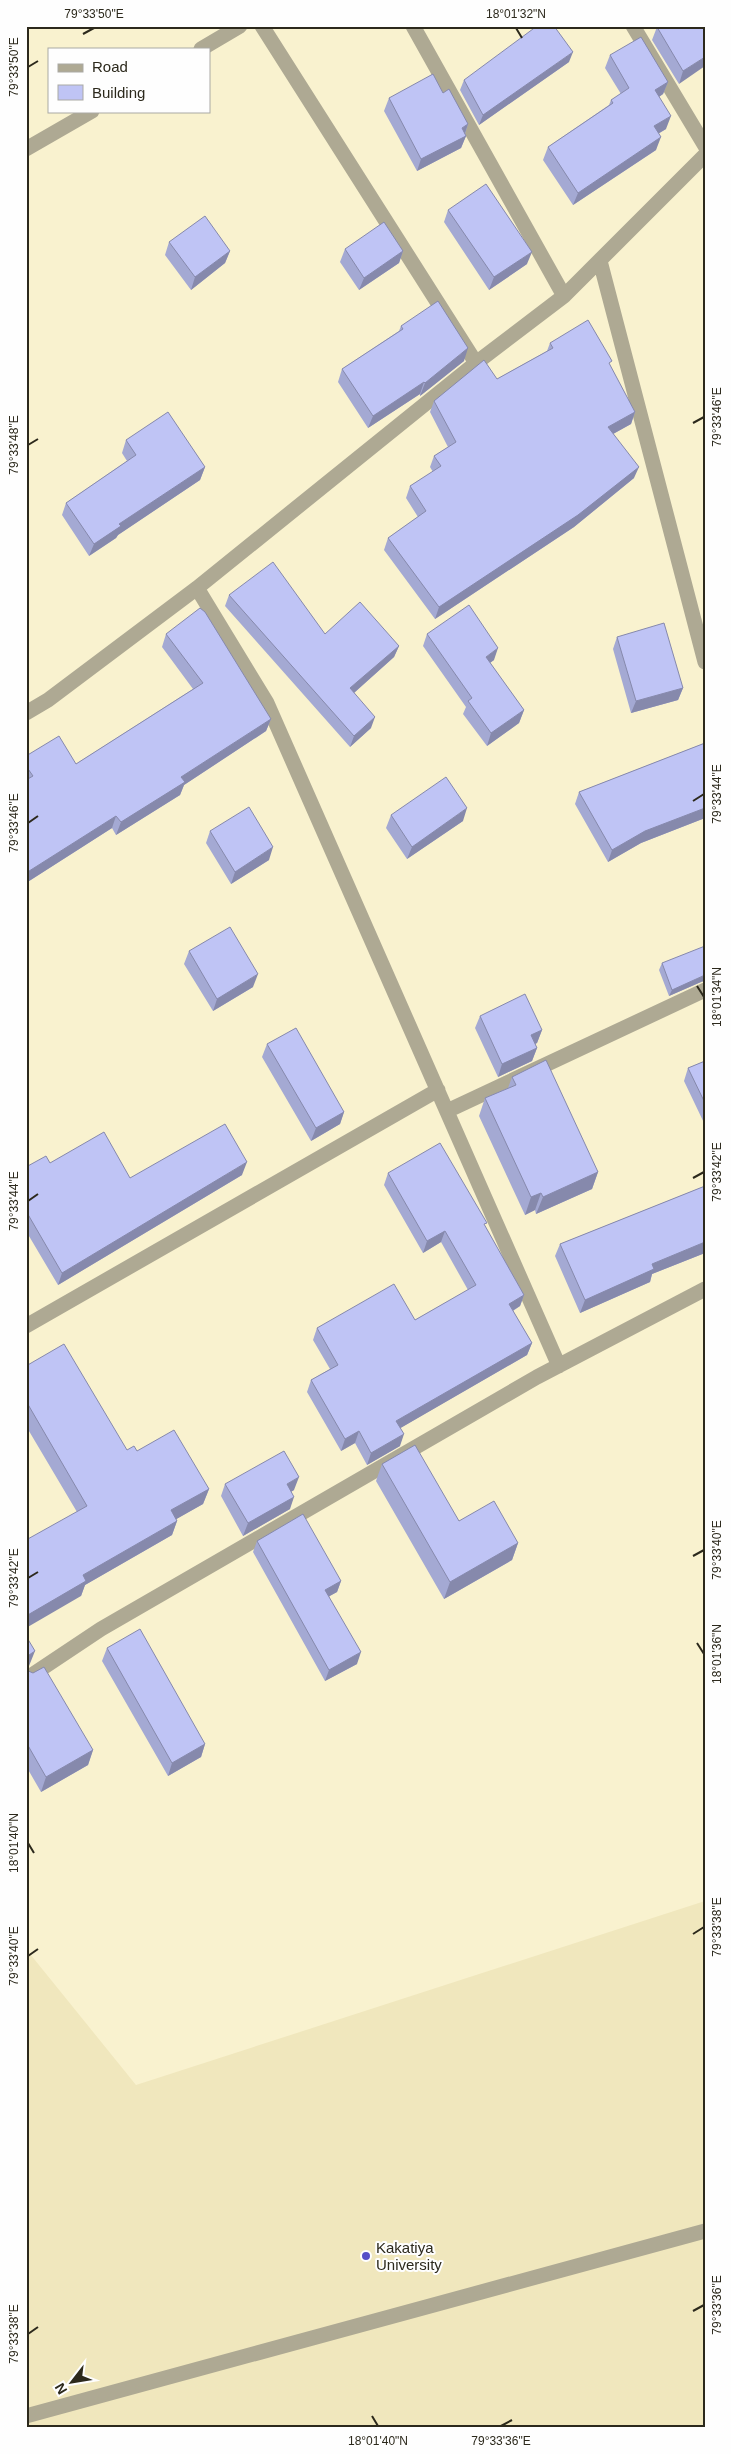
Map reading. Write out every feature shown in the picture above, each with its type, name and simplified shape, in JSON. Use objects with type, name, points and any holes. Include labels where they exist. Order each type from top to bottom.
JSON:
[{"type":"street","points":[[203,48],[240,26]]},
{"type":"street","points":[[262,26],[476,363]]},
{"type":"street","points":[[413,26],[564,296]]},
{"type":"street","points":[[633,26],[705,146]]},
{"type":"street","points":[[26,149],[90,112]]},
{"type":"street","points":[[26,713],[48,700],[197,588],[476,363],[564,296],[705,155]]},
{"type":"street","points":[[600,261],[705,662]]},
{"type":"street","points":[[197,588],[267,704],[559,1366]]},
{"type":"street","points":[[447,1111],[705,990]]},
{"type":"street","points":[[26,1326],[438,1090]]},
{"type":"street","points":[[26,1679],[100,1629],[559,1366],[705,1289]]},
{"type":"street","points":[[26,2416],[705,2231]]},
{"type":"shaded area","name":"Kakatiya University","points":[[705,1901],[705,2428],[26,2428],[26,1949],[136,2085]]},
{"type":"building","points":[[537,26],[554,26],[573,52],[483,115],[464,80]]},
{"type":"building","points":[[658,26],[705,26],[705,57],[683,71]]},
{"type":"building","points":[[641,37],[668,82],[655,90],[671,116],[654,126],[661,137],[578,193],[548,147],[613,103],[611,100],[629,88],[610,55]]},
{"type":"building","points":[[433,74],[443,93],[449,89],[468,124],[462,128],[466,136],[421,159],[389,98]]},
{"type":"building","points":[[486,184],[532,252],[494,277],[448,210]]},
{"type":"building","points":[[205,216],[230,251],[195,277],[169,242]]},
{"type":"building","points":[[384,222],[403,251],[364,278],[345,249]]},
{"type":"building","points":[[438,301],[468,348],[425,383],[373,416],[342,369],[403,329],[401,326]]},
{"type":"building","points":[[588,320],[612,361],[609,363],[635,412],[608,427],[639,467],[578,515],[439,607],[388,538],[426,511],[410,486],[441,466],[434,456],[456,442],[434,401],[484,360],[497,379],[553,348],[550,343]]},
{"type":"building","points":[[168,412],[205,467],[119,524],[121,526],[94,544],[66,503],[136,455],[126,440]]},
{"type":"building","points":[[273,562],[325,634],[360,602],[399,646],[350,688],[375,717],[354,736],[229,595]]},
{"type":"building","points":[[469,605],[498,648],[486,657],[524,710],[491,733],[468,701],[472,698],[427,634]]},
{"type":"building","points":[[200,608],[205,612],[271,719],[181,777],[185,782],[121,822],[116,816],[26,873],[26,780],[33,776],[26,766],[26,756],[59,736],[76,764],[203,683],[166,634]]},
{"type":"building","points":[[664,623],[683,688],[636,701],[617,637]]},
{"type":"building","points":[[705,743],[705,808],[645,831],[612,850],[579,792]]},
{"type":"building","points":[[446,777],[467,808],[412,847],[391,815]]},
{"type":"building","points":[[249,807],[273,847],[235,872],[210,831]]},
{"type":"building","points":[[230,927],[258,974],[217,999],[189,951]]},
{"type":"building","points":[[705,946],[705,975],[672,990],[662,963]]},
{"type":"building","points":[[525,994],[542,1030],[531,1035],[537,1048],[502,1064],[480,1016]]},
{"type":"building","points":[[296,1028],[344,1112],[316,1128],[267,1044]]},
{"type":"building","points":[[546,1060],[598,1172],[543,1197],[541,1193],[531,1197],[485,1098],[516,1085],[512,1077]]},
{"type":"building","points":[[705,1061],[705,1103],[688,1068]]},
{"type":"building","points":[[225,1124],[247,1162],[62,1273],[26,1211],[26,1167],[46,1156],[50,1163],[104,1132],[130,1178]]},
{"type":"building","points":[[440,1143],[487,1223],[484,1224],[524,1295],[509,1304],[532,1343],[396,1421],[404,1434],[371,1453],[359,1431],[345,1439],[311,1380],[338,1365],[317,1328],[394,1284],[415,1320],[476,1285],[445,1231],[427,1241],[388,1173]]},
{"type":"building","points":[[705,1186],[705,1242],[652,1264],[654,1269],[585,1300],[560,1244]]},
{"type":"building","points":[[64,1344],[127,1450],[134,1446],[137,1451],[174,1430],[209,1489],[171,1510],[177,1521],[83,1575],[86,1581],[26,1616],[26,1540],[87,1506],[26,1401],[26,1366]]},
{"type":"building","points":[[415,1445],[459,1521],[494,1501],[518,1543],[450,1582],[382,1464]]},
{"type":"building","points":[[284,1451],[299,1477],[287,1484],[294,1497],[248,1523],[225,1484]]},
{"type":"building","points":[[303,1514],[341,1581],[325,1590],[361,1652],[329,1670],[257,1541]]},
{"type":"building","points":[[140,1629],[205,1744],[172,1763],[107,1648]]},
{"type":"building","points":[[26,1636],[35,1651],[26,1657]]},
{"type":"building","points":[[44,1667],[93,1750],[46,1777],[26,1742],[26,1670],[33,1673]]},
{"type":"place","name":"Kakatiya University","points":[[366,2256]]}]
